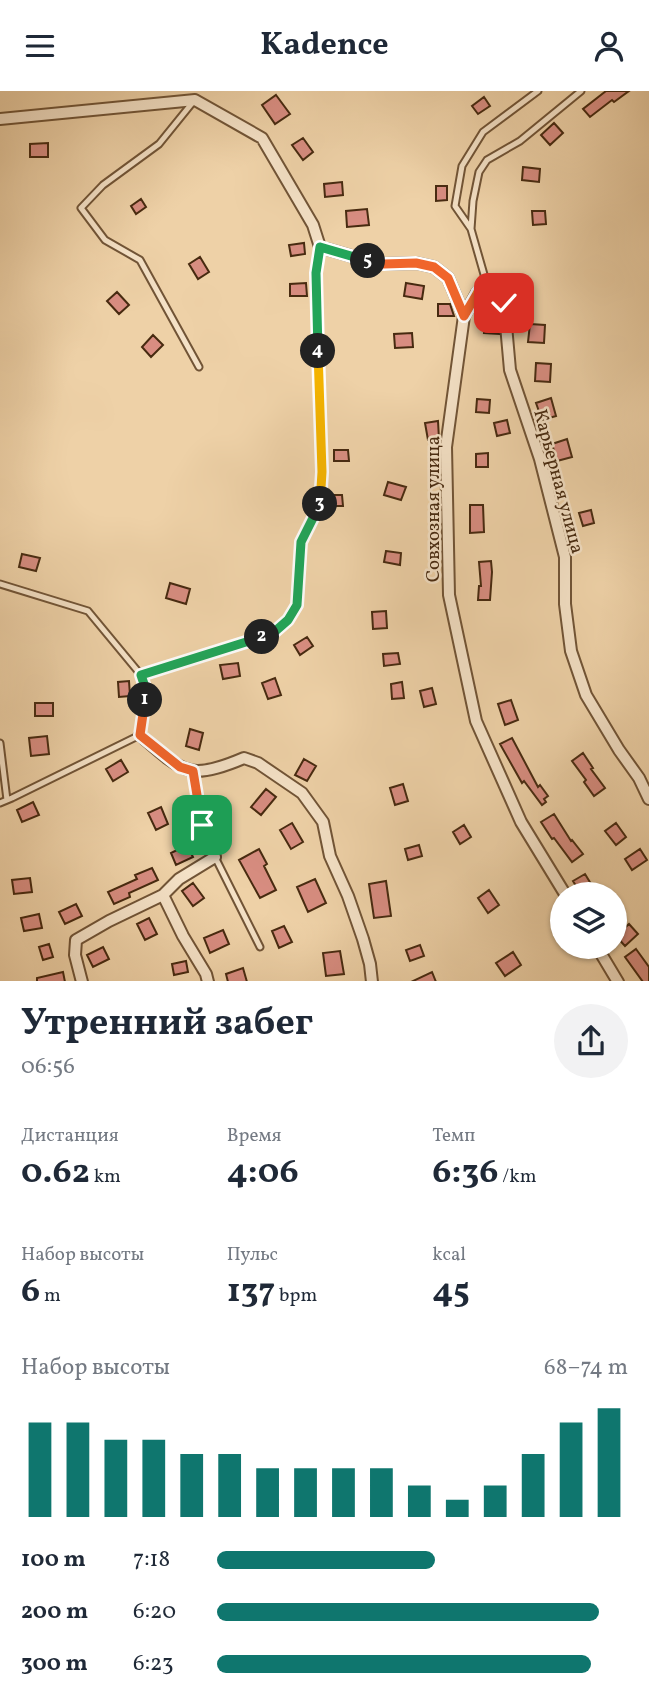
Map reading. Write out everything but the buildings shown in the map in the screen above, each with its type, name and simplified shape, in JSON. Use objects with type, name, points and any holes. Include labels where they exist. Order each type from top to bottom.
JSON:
[{"type":"street","points":[[0,119],[195,100],[262,138],[313,225],[320,247],[384,264],[416,263],[434,267],[448,278],[464,316]]},
{"type":"street","points":[[464,316],[477,293],[487,285]]},
{"type":"street","name":"Карьерная улица","points":[[487,285],[496,291],[504,303],[510,370],[540,459],[565,557],[565,604],[571,652],[586,695],[639,778],[649,799]]},
{"type":"street","name":"Совхозная улица","points":[[464,316],[446,447],[449,595],[476,720],[521,822],[558,882]]},
{"type":"street","points":[[140,735],[180,767],[193,771],[225,766],[244,758],[258,763],[303,793],[323,822],[330,856],[363,939],[372,981]]},
{"type":"street","points":[[82,981],[75,955],[76,940],[108,921],[163,895],[179,879],[215,857]]},
{"type":"street","points":[[163,895],[208,981]]},
{"type":"street","points":[[604,959],[617,981]]},
{"type":"lane","points":[[487,285],[471,229],[455,206],[462,166],[483,132],[538,91]]},
{"type":"lane","points":[[471,229],[479,172],[487,160],[520,141],[581,91]]},
{"type":"lane","points":[[195,100],[159,144],[103,185],[81,208],[105,240],[140,260],[199,367]]},
{"type":"lane","points":[[141,675],[272,634],[288,620],[297,605],[301,542],[322,502],[316,273],[320,247]]},
{"type":"lane","points":[[0,584],[88,611],[141,675],[146,690],[140,735],[0,803]]},
{"type":"lane","points":[[0,743],[7,800]]},
{"type":"lane","points":[[193,771],[202,825],[260,947]]},
{"type":"route","points":[[202,825],[193,771],[180,767],[140,735],[146,690],[141,675],[272,634],[288,620],[297,605],[301,542],[322,502],[316,273],[320,247],[384,264],[416,263],[434,267],[448,278],[464,316],[477,293],[487,285],[496,291],[504,303]]}]
